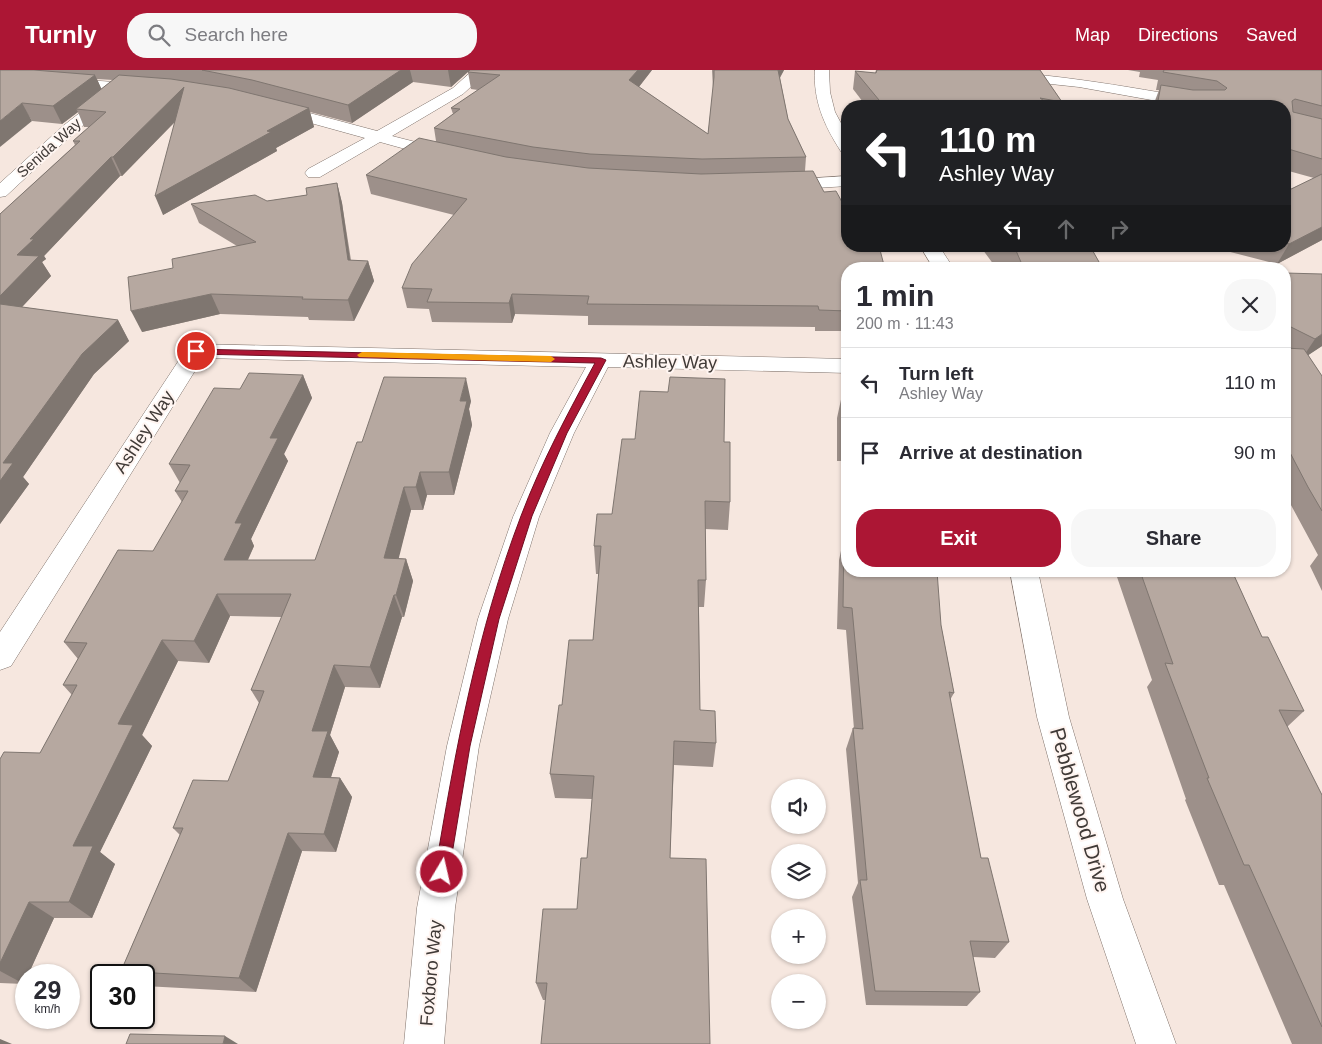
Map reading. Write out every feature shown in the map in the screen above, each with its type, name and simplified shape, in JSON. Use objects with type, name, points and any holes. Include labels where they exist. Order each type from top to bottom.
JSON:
[{"type":"street","points":[[314,173],[439,103],[458,91],[482,70]]},
{"type":"street","points":[[822,70],[822,94],[826,109],[841,137]]},
{"type":"street","points":[[957,70],[1081,76],[1183,100]]},
{"type":"street","points":[[1081,76],[1088,99]]},
{"type":"street","points":[[0,78],[161,89]]},
{"type":"street","name":"Senida Way","points":[[0,192],[69,129],[122,86]]},
{"type":"street","points":[[265,106],[458,158]]},
{"type":"street","points":[[764,186],[841,181]]},
{"type":"street","name":"Ashley Way","points":[[0,657],[196,351],[841,366]]},
{"type":"street","name":"Foxboro Way","points":[[424,1044],[438,899],[463,746],[493,619],[526,516],[562,433],[601,360]]},
{"type":"street","name":"Pebblewood Drive","points":[[1025,577],[1053,717],[1105,899],[1156,1044]]},
{"type":"building","points":[[0,70],[34,70],[95,75],[53,106],[22,103],[0,121]]},
{"type":"building","points":[[202,70],[401,70],[348,105],[252,80]]},
{"type":"building","points":[[470,70],[638,70],[629,80],[708,134],[714,70],[778,70],[788,119],[806,157],[702,159],[590,154],[533,147],[434,128],[460,109],[451,108],[500,75],[468,72]]},
{"type":"building","points":[[877,70],[1040,70],[1061,100],[1040,98],[1043,100],[879,100],[855,71],[876,73]]},
{"type":"building","points":[[1164,70],[1322,70],[1322,106],[1295,99],[1292,101],[1293,112],[1322,119],[1322,159],[1291,150],[1291,100],[1158,100],[1161,85],[1193,90],[1225,90],[1227,88],[1217,81],[1163,72]]},
{"type":"building","points":[[119,75],[171,79],[229,88],[309,108],[267,131],[271,132],[155,196],[184,87],[30,239],[34,239],[17,255],[39,256],[0,296],[0,214],[80,141],[73,141],[106,112],[76,109]]},
{"type":"building","points":[[419,138],[506,157],[588,168],[701,174],[813,171],[824,192],[836,191],[841,200],[841,252],[881,252],[883,262],[841,262],[841,311],[819,310],[818,306],[587,304],[589,296],[512,294],[509,303],[427,302],[432,289],[402,288],[412,264],[467,199],[366,175]]},
{"type":"building","points":[[1322,174],[1322,227],[1291,243],[1291,189]]},
{"type":"building","points":[[337,183],[348,260],[368,261],[348,300],[211,294],[131,311],[128,277],[173,268],[172,259],[256,242],[191,204],[255,195],[267,201],[307,195],[306,188]]},
{"type":"building","points":[[1017,252],[1093,252],[1099,262],[1021,262]]},
{"type":"building","points":[[1291,273],[1322,274],[1322,334],[1315,339],[1291,327]]},
{"type":"building","points":[[0,304],[118,320],[82,354],[3,463],[13,463],[0,481]]},
{"type":"building","points":[[1291,348],[1304,349],[1322,376],[1322,511],[1291,454]]},
{"type":"building","points":[[249,373],[303,375],[270,438],[278,438],[235,523],[242,523],[224,560],[315,560],[357,442],[362,442],[384,377],[466,378],[460,401],[467,401],[449,472],[420,472],[416,487],[404,487],[384,558],[406,559],[396,595],[394,595],[370,667],[334,665],[312,731],[328,731],[313,777],[340,778],[324,834],[288,833],[239,978],[155,973],[155,964],[124,964],[183,828],[173,828],[193,780],[228,781],[264,691],[251,690],[291,594],[217,594],[194,641],[162,640],[118,724],[133,725],[73,846],[93,846],[69,902],[29,902],[0,963],[0,759],[4,752],[40,753],[77,685],[63,685],[87,643],[64,642],[118,550],[153,551],[188,491],[175,491],[190,465],[169,464],[214,388],[240,389]]},
{"type":"building","points":[[670,377],[725,379],[724,442],[730,442],[730,502],[705,501],[706,580],[698,580],[700,710],[715,711],[716,743],[674,741],[670,858],[706,859],[710,1044],[541,1044],[547,983],[536,983],[543,909],[577,909],[581,858],[587,858],[594,776],[550,774],[559,705],[562,705],[569,640],[593,640],[601,546],[594,546],[597,514],[612,514],[622,439],[635,439],[640,391],[668,392]]},
{"type":"building","points":[[843,577],[937,577],[941,625],[954,693],[949,692],[981,858],[988,858],[1009,942],[970,941],[980,992],[875,991],[860,880],[867,880],[853,728],[863,729],[852,608],[843,607]]},
{"type":"building","points":[[1142,577],[1235,577],[1262,637],[1268,637],[1304,711],[1279,710],[1322,795],[1322,1027],[1249,865],[1244,865],[1207,778],[1209,778],[1165,663],[1173,664]]},
{"type":"building","points":[[130,1034],[225,1036],[223,1044],[126,1044]]},
{"type":"slow traffic","points":[[362,355],[551,359]]},
{"type":"route","points":[[196,351],[601,360],[562,433],[526,516],[493,619],[463,746],[442,872]]}]
